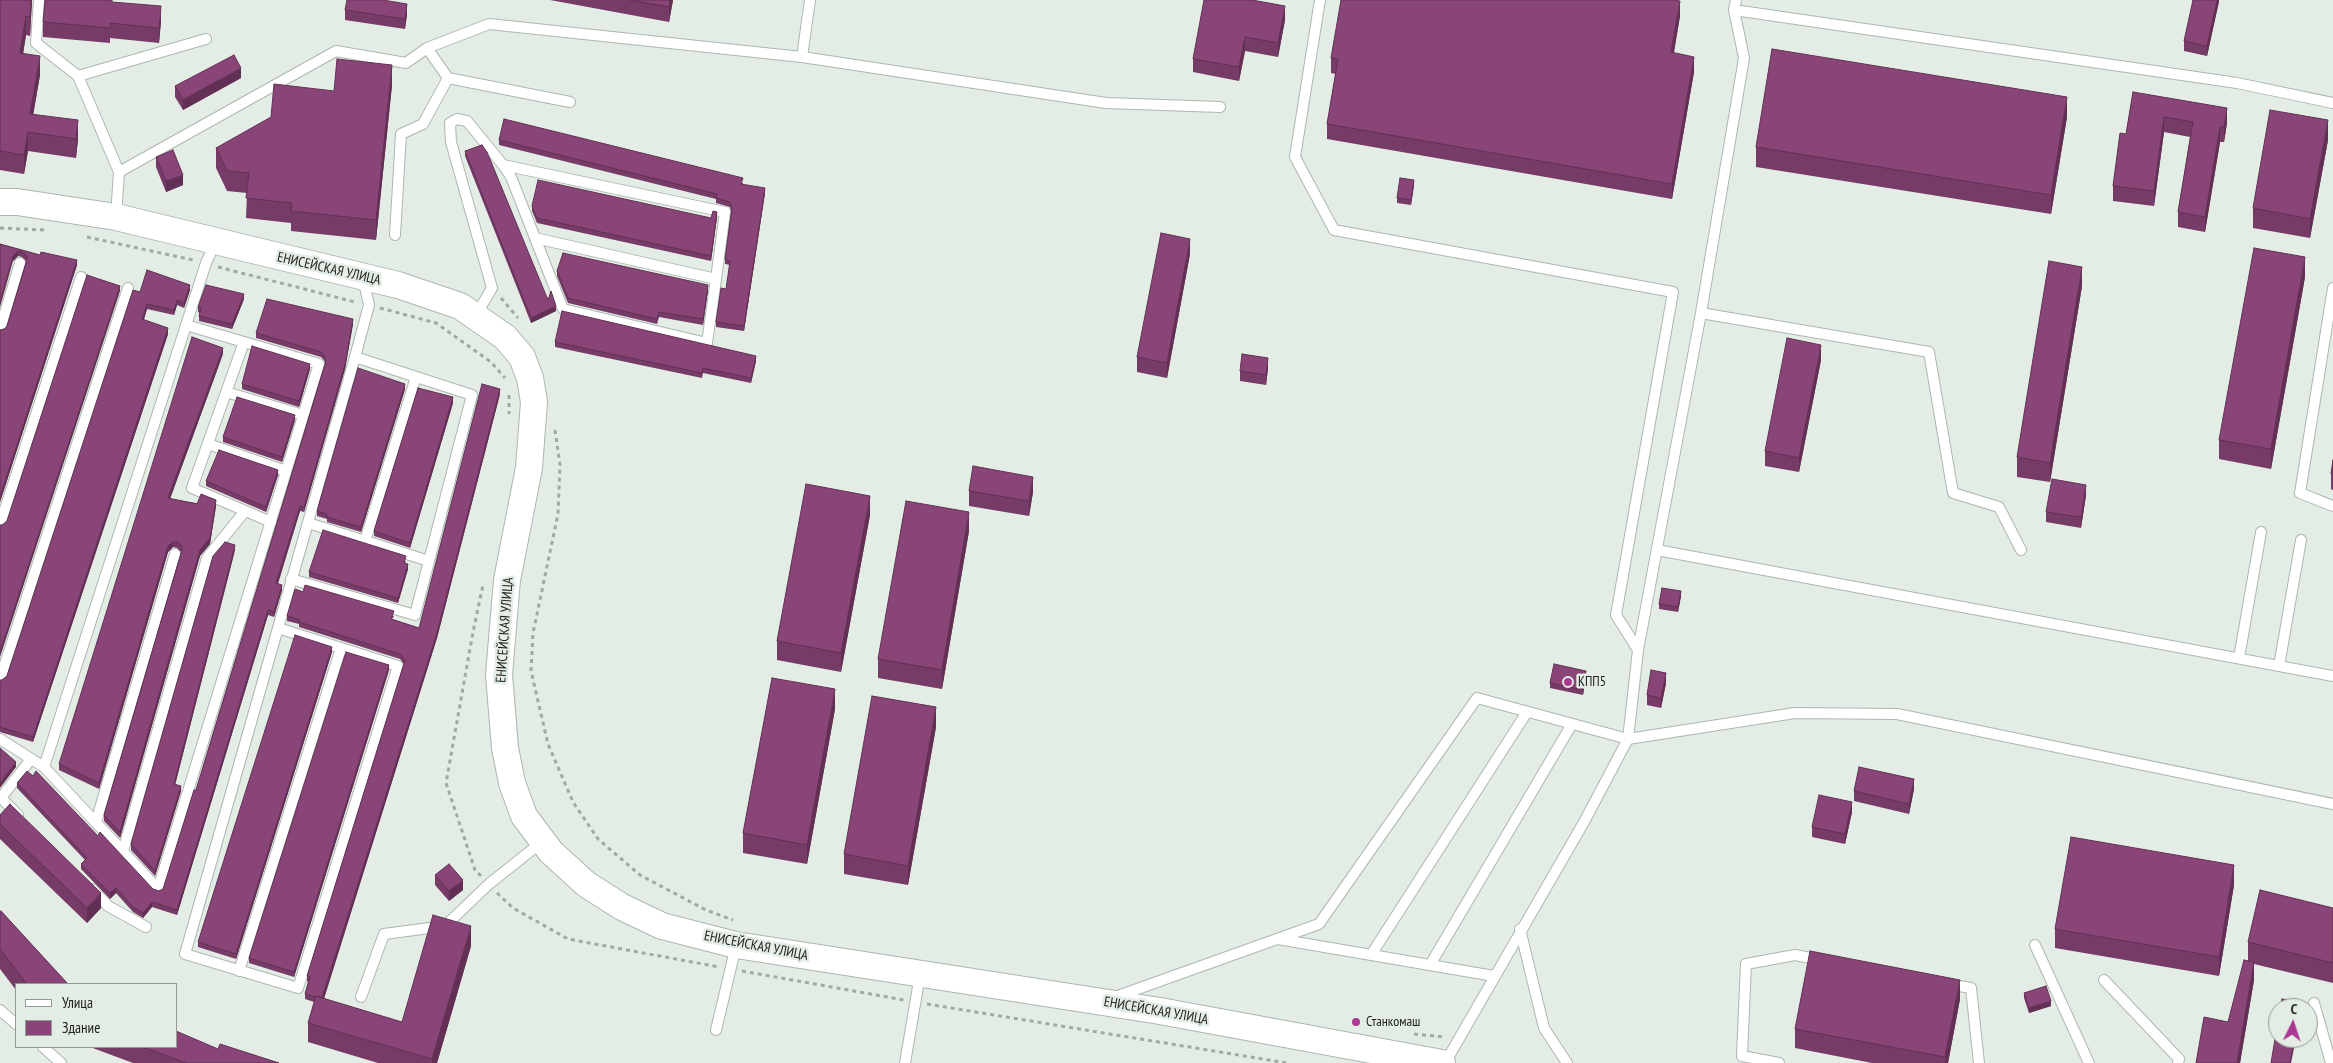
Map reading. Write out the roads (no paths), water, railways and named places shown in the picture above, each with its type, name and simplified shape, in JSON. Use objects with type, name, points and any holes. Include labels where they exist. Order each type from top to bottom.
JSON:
[{"type":"street","name":"ЕНИСЕЙСКАЯ УЛИЦА","points":[[0,202],[17,202],[116,217],[210,253],[363,277],[398,285],[460,306],[476,315],[505,337],[522,358],[534,396],[528,468],[507,580],[499,675],[505,748],[512,783],[524,816],[551,852],[586,884],[622,907],[662,926],[735,945],[1100,1002],[1444,1063]]},
{"type":"lane","points":[[39,0],[36,43],[78,76],[119,172],[116,217]]},
{"type":"lane","points":[[802,58],[810,0]]},
{"type":"lane","points":[[1320,0],[1295,157],[1334,230],[1673,292],[1616,615],[1638,650]]},
{"type":"lane","points":[[1444,1063],[1520,929],[1584,822],[1628,739],[1638,650],[1701,312],[1744,58],[1735,5],[2237,83],[2333,103]]},
{"type":"lane","points":[[119,172],[336,51],[406,63],[427,48],[488,24],[802,58],[1106,103],[1220,107]]},
{"type":"lane","points":[[78,76],[206,39]]},
{"type":"lane","points":[[427,48],[448,78],[570,102]]},
{"type":"lane","points":[[395,234],[401,134],[423,124],[448,78]]},
{"type":"lane","points":[[476,315],[492,288],[451,142],[450,123],[457,119],[467,121],[502,166],[511,177],[563,309],[707,343],[725,212],[502,166]]},
{"type":"lane","points":[[535,238],[716,279]]},
{"type":"lane","points":[[44,767],[210,253]]},
{"type":"lane","points":[[0,330],[20,263]]},
{"type":"lane","points":[[0,524],[80,277]]},
{"type":"lane","points":[[278,628],[398,666],[298,988],[185,954],[369,305],[363,277]]},
{"type":"lane","points":[[0,679],[128,288]]},
{"type":"lane","points":[[2333,288],[2300,493],[2333,506]]},
{"type":"lane","points":[[1701,312],[1929,352],[1953,493],[1999,507],[2021,550]]},
{"type":"lane","points":[[0,739],[44,767],[158,889],[319,364],[186,326]]},
{"type":"lane","points":[[244,342],[192,488],[270,522]]},
{"type":"lane","points":[[292,580],[415,615],[472,395],[355,357]]},
{"type":"lane","points":[[365,541],[416,377]]},
{"type":"lane","points":[[226,392],[303,415]]},
{"type":"lane","points":[[208,444],[286,471]]},
{"type":"lane","points":[[123,851],[207,558],[245,511]]},
{"type":"lane","points":[[308,523],[429,561]]},
{"type":"lane","points":[[2239,658],[2261,532]]},
{"type":"lane","points":[[2279,666],[2300,540]]},
{"type":"lane","points":[[1657,550],[2333,676]]},
{"type":"lane","points":[[96,822],[175,554]]},
{"type":"lane","points":[[240,971],[341,648]]},
{"type":"lane","points":[[1100,1002],[1319,924],[1477,698],[1628,739],[1795,713],[1897,714],[2333,804]]},
{"type":"lane","points":[[1371,955],[1528,712]]},
{"type":"lane","points":[[1430,965],[1572,724]]},
{"type":"lane","points":[[28,825],[0,798],[31,759]]},
{"type":"lane","points":[[361,997],[384,934],[445,926],[489,884],[543,841]]},
{"type":"lane","points":[[81,879],[108,906],[146,927]]},
{"type":"lane","points":[[1520,929],[1544,1028],[1567,1063]]},
{"type":"lane","points":[[1277,939],[1494,976]]},
{"type":"lane","points":[[716,1030],[735,945]]},
{"type":"lane","points":[[2035,945],[2089,1063]]},
{"type":"lane","points":[[1779,1063],[1742,1056],[1746,964],[1795,955],[1834,962]]},
{"type":"lane","points":[[905,1063],[920,974]]},
{"type":"lane","points":[[2104,980],[2178,1059],[2178,1063]]},
{"type":"lane","points":[[1942,982],[1971,988],[1979,1063]]},
{"type":"lane","points":[[0,1010],[15,1023]]},
{"type":"lane","points":[[2318,1017],[2331,1063]]},
{"type":"lane","points":[[44,1048],[61,1063]]},
{"type":"place","name":"КПП5","points":[[1568,682]]},
{"type":"place","name":"Станкомаш","points":[[1356,1022]]}]
